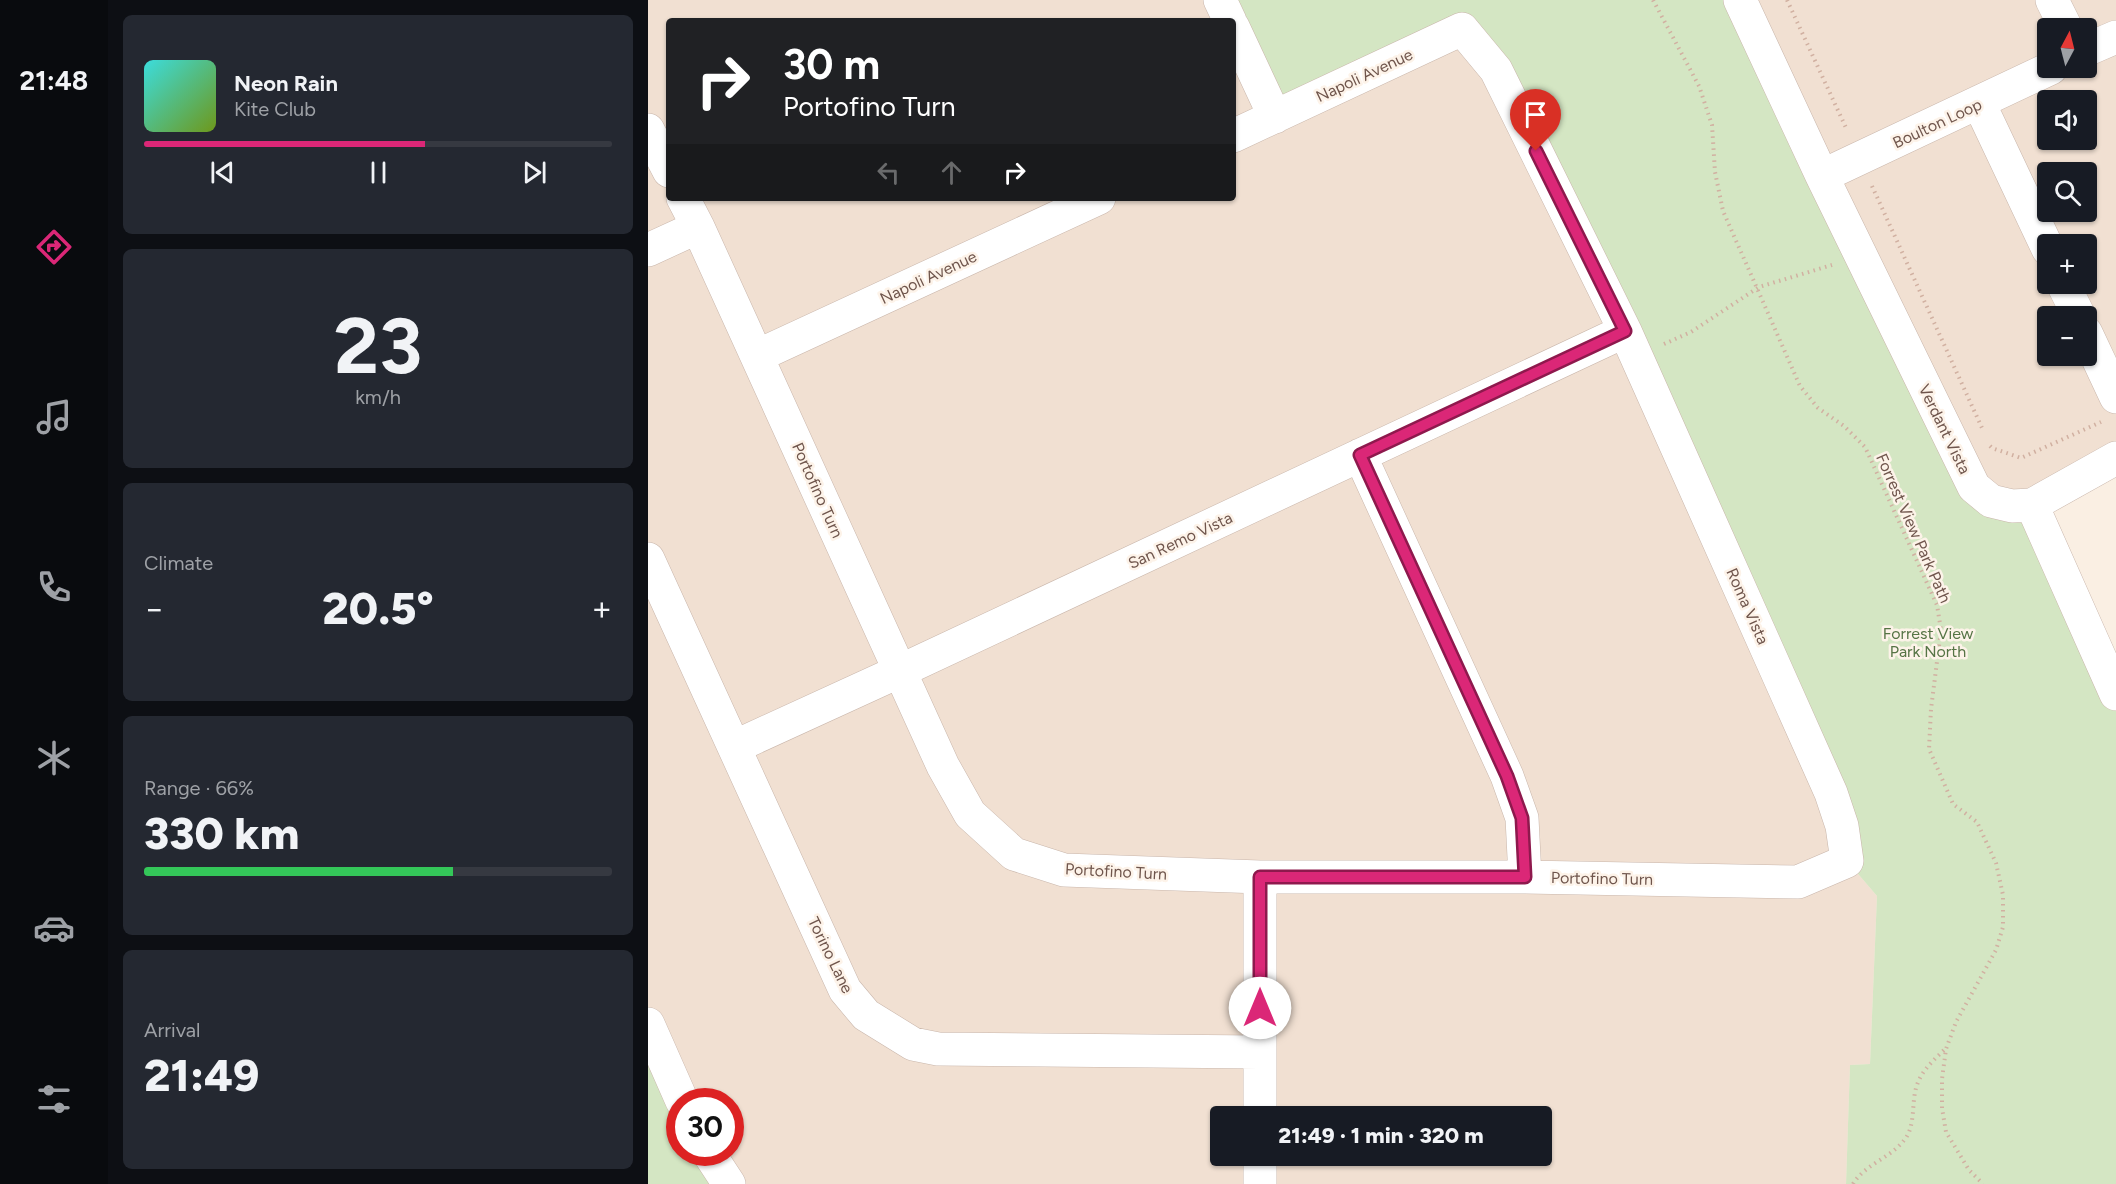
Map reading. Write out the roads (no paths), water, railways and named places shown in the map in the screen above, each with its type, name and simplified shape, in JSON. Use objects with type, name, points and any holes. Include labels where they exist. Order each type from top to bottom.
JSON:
[{"type":"street","points":[[1220,0],[1229,18]]},
{"type":"street","name":"Verdant Vista","points":[[1740,0],[1822,176],[1974,487],[1991,501],[2012,506],[2032,505]]},
{"type":"street","points":[[2052,0],[2061,18]]},
{"type":"street","name":"Napoli Avenue","points":[[1236,135],[1462,29]]},
{"type":"street","name":"Roma Vista","points":[[1462,29],[1496,70],[1630,344],[1831,793],[1842,826],[1847,861]]},
{"type":"street","points":[[1236,33],[1275,117]]},
{"type":"street","points":[[2097,46],[2116,38]]},
{"type":"street","name":"Boulton Loop","points":[[1822,176],[2037,75]]},
{"type":"street","points":[[1979,103],[2041,234]]},
{"type":"street","points":[[648,130],[666,165]]},
{"type":"street","name":"Portofino Turn","points":[[685,201],[943,766],[970,814],[1014,854],[1064,870],[1260,877],[1525,877],[1798,882],[1847,861]]},
{"type":"street","name":"Napoli Avenue","points":[[757,356],[1093,201]]},
{"type":"street","points":[[648,250],[698,227]]},
{"type":"street","name":"San Remo Vista","points":[[734,747],[1360,455],[1630,344]]},
{"type":"street","points":[[2097,366],[2111,408]]},
{"type":"street","points":[[1360,455],[1507,776],[1522,818],[1525,877]]},
{"type":"street","points":[[2116,458],[2032,505],[2107,649],[2116,694]]},
{"type":"street","name":"Torino Lane","points":[[648,559],[845,990],[866,1015],[913,1044],[938,1049],[1259,1052]]},
{"type":"street","points":[[1260,877],[1260,1106]]},
{"type":"street","points":[[648,1024],[676,1088]]},
{"type":"street","points":[[717,1166],[729,1184]]},
{"type":"street","points":[[1260,1166],[1260,1184]]},
{"type":"park label","name":"Forrest View Park North","points":[[1928,642]]}]
